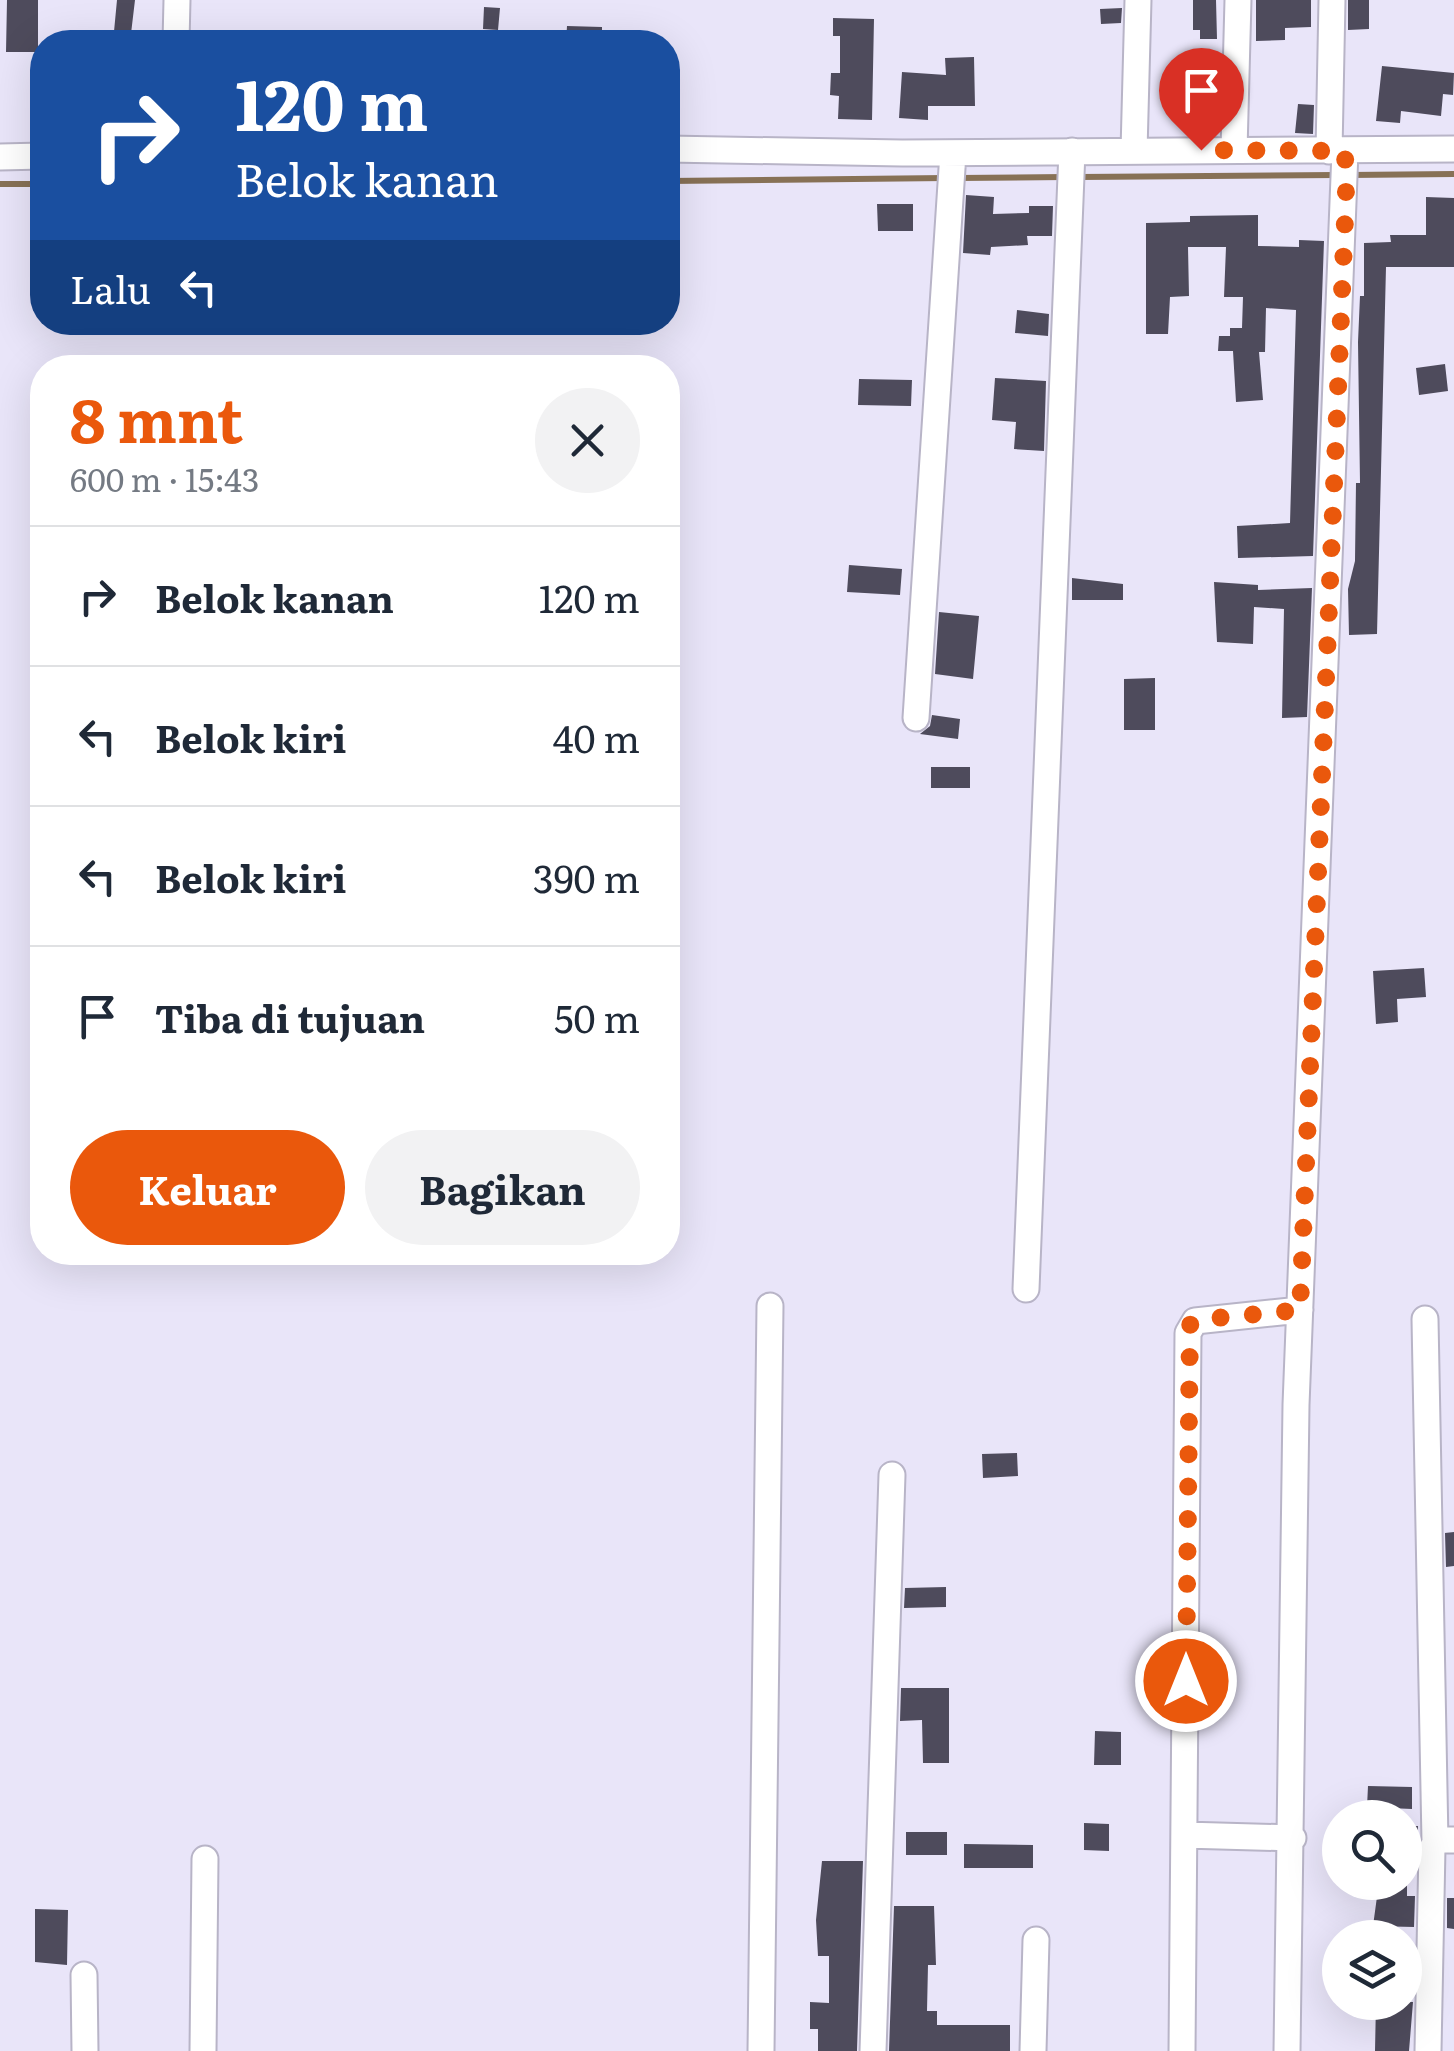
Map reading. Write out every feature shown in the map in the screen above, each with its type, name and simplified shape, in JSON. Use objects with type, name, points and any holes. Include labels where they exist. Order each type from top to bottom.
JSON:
[{"type":"street","points":[[176,30],[177,0]]},
{"type":"street","points":[[1134,150],[1138,0]]},
{"type":"street","points":[[1234,150],[1238,0]]},
{"type":"street","points":[[1287,2051],[1300,1310],[1346,195],[1340,155],[1332,0]]},
{"type":"street","points":[[680,149],[952,159],[1072,158],[1134,150],[1340,155],[1454,150]]},
{"type":"street","points":[[0,157],[30,156]]},
{"type":"street","points":[[1026,1289],[1072,158]]},
{"type":"street","points":[[916,718],[952,159]]},
{"type":"street","points":[[761,2051],[770,1306]]},
{"type":"street","points":[[1182,2051],[1188,1332],[1195,1320],[1300,1310]]},
{"type":"street","points":[[1425,1319],[1445,1841],[1428,2051]]},
{"type":"street","points":[[872,2051],[892,1475]]},
{"type":"street","points":[[1184,1836],[1293,1838]]},
{"type":"street","points":[[203,2051],[205,1859]]},
{"type":"street","points":[[1034,2051],[1036,1940]]},
{"type":"street","points":[[84,1975],[85,2051]]},
{"type":"building","points":[[7,0],[38,0],[38,30],[30,30],[30,52],[6,52]]},
{"type":"building","points":[[117,0],[135,0],[131,30],[114,30]]},
{"type":"building","points":[[1193,0],[1216,0],[1217,39],[1200,39],[1200,30],[1193,30]]},
{"type":"building","points":[[1256,0],[1311,0],[1311,27],[1285,28],[1285,40],[1256,41]]},
{"type":"building","points":[[1348,0],[1369,0],[1369,29],[1348,30]]},
{"type":"building","points":[[484,7],[500,8],[498,30],[483,29]]},
{"type":"building","points":[[1122,8],[1121,23],[1101,24],[1100,9]]},
{"type":"building","points":[[833,18],[874,19],[872,120],[838,119],[839,96],[830,95],[831,73],[840,73],[840,36],[833,36]]},
{"type":"building","points":[[567,26],[602,27],[602,30],[567,30]]},
{"type":"building","points":[[974,57],[975,106],[928,106],[928,120],[899,118],[902,72],[946,75],[945,58]]},
{"type":"building","points":[[1382,66],[1454,73],[1453,95],[1443,94],[1441,116],[1401,111],[1400,123],[1376,121]]},
{"type":"building","points":[[1298,104],[1314,105],[1313,134],[1295,133]]},
{"type":"building","points":[[966,195],[994,197],[993,214],[1029,213],[1029,206],[1053,206],[1052,236],[1027,236],[1028,245],[991,247],[990,255],[963,253]]},
{"type":"building","points":[[1426,197],[1454,198],[1454,267],[1386,267],[1377,634],[1349,635],[1348,589],[1355,561],[1356,483],[1360,483],[1358,342],[1360,296],[1364,296],[1364,243],[1391,242],[1390,235],[1426,235]]},
{"type":"building","points":[[877,204],[913,204],[913,231],[878,231]]},
{"type":"building","points":[[1258,215],[1258,246],[1299,247],[1299,240],[1324,241],[1313,556],[1238,558],[1237,526],[1290,523],[1296,310],[1266,308],[1265,352],[1259,352],[1263,400],[1236,402],[1233,351],[1218,351],[1219,336],[1230,336],[1230,328],[1242,328],[1243,297],[1224,297],[1226,247],[1188,247],[1189,296],[1170,297],[1168,334],[1146,334],[1146,223],[1190,222],[1190,216]]},
{"type":"building","points":[[1017,310],[1049,314],[1048,336],[1015,333]]},
{"type":"building","points":[[1445,364],[1448,391],[1419,395],[1416,368]]},
{"type":"building","points":[[995,378],[1046,381],[1044,451],[1014,449],[1016,422],[992,420]]},
{"type":"building","points":[[859,379],[912,380],[911,406],[858,405]]},
{"type":"building","points":[[849,565],[902,569],[900,595],[847,592]]},
{"type":"building","points":[[1072,578],[1123,584],[1123,600],[1072,600]]},
{"type":"building","points":[[1214,582],[1258,585],[1258,590],[1312,588],[1307,717],[1282,718],[1284,609],[1254,607],[1253,644],[1217,642]]},
{"type":"building","points":[[939,612],[979,616],[973,679],[935,674]]},
{"type":"building","points":[[1155,678],[1155,730],[1124,730],[1124,679]]},
{"type":"building","points":[[932,715],[960,719],[958,739],[920,734],[930,726]]},
{"type":"building","points":[[931,767],[970,767],[970,788],[931,788]]},
{"type":"building","points":[[1424,968],[1426,997],[1397,999],[1398,1022],[1376,1024],[1373,971]]},
{"type":"building","points":[[1017,1453],[1018,1476],[983,1478],[982,1454]]},
{"type":"building","points":[[1454,1532],[1454,1566],[1446,1567],[1445,1533]]},
{"type":"building","points":[[946,1587],[946,1607],[904,1608],[905,1588]]},
{"type":"building","points":[[901,1688],[949,1688],[949,1763],[923,1763],[922,1720],[900,1721]]},
{"type":"building","points":[[1095,1731],[1121,1732],[1121,1765],[1094,1765]]},
{"type":"building","points":[[1368,1786],[1412,1787],[1412,1800],[1367,1800]]},
{"type":"building","points":[[1084,1823],[1109,1824],[1109,1851],[1084,1850]]},
{"type":"building","points":[[906,1832],[947,1832],[947,1855],[906,1855]]},
{"type":"building","points":[[964,1844],[1033,1845],[1033,1868],[964,1868]]},
{"type":"building","points":[[822,1861],[863,1861],[857,2051],[818,2051],[818,2029],[810,2029],[810,2002],[829,2003],[829,1956],[818,1956],[816,1920]]},
{"type":"building","points":[[1447,1898],[1454,1898],[1454,1929],[1447,1928]]},
{"type":"building","points":[[1377,1900],[1415,1900],[1414,1920],[1374,1920]]},
{"type":"building","points":[[894,1906],[934,1906],[936,1965],[928,1965],[927,2011],[937,2011],[937,2025],[1010,2025],[1010,2051],[889,2051]]},
{"type":"building","points":[[35,1909],[68,1910],[67,1965],[35,1962]]},
{"type":"building","points":[[1376,2020],[1412,2020],[1409,2051],[1375,2051]]},
{"type":"waterway","points":[[1349,175],[1454,174]]},
{"type":"waterway","points":[[1079,177],[1336,175]]},
{"type":"waterway","points":[[959,178],[1066,177]]},
{"type":"waterway","points":[[680,181],[946,178]]},
{"type":"waterway","points":[[0,184],[30,184]]},
{"type":"route","points":[[1186,1681],[1190,1325],[1195,1320],[1300,1310],[1346,195],[1345,151],[1201,150]]}]
